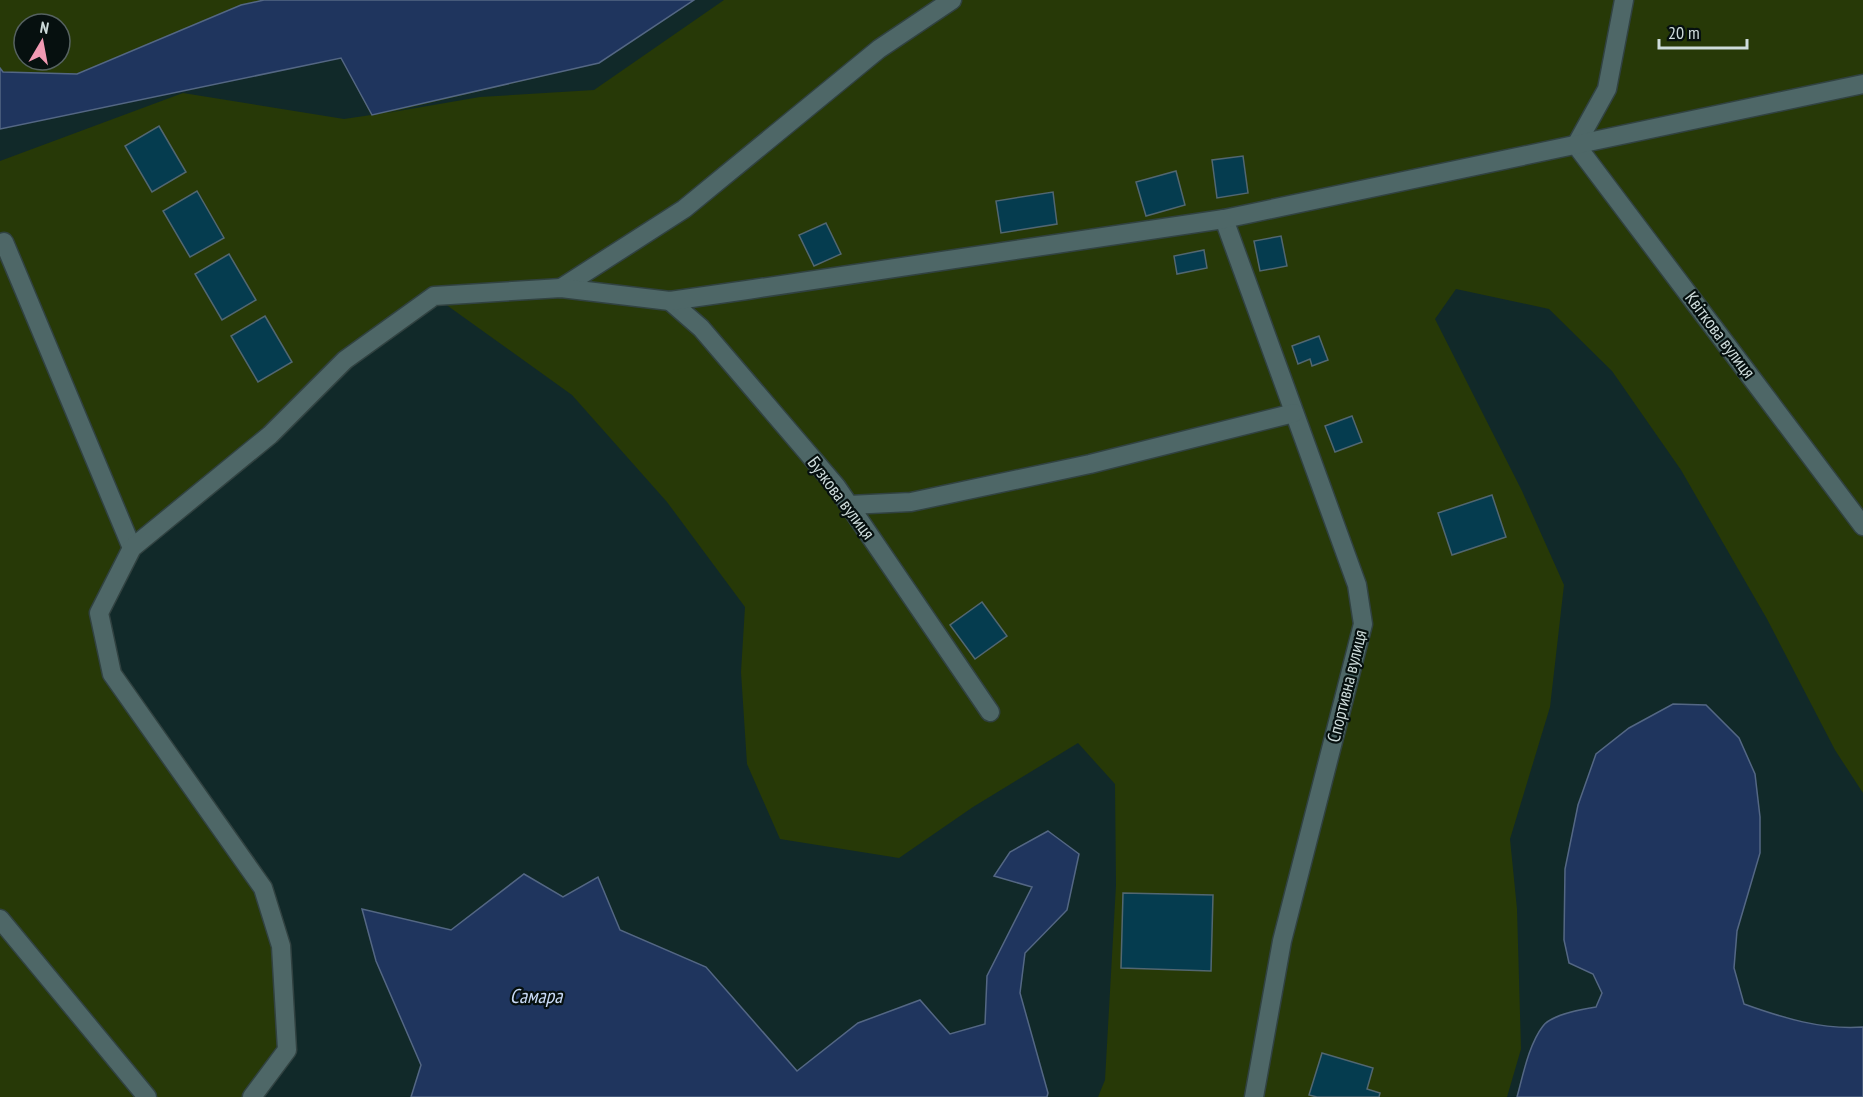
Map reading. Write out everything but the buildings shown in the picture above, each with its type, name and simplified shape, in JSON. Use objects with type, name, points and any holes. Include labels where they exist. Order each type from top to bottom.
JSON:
[{"type":"street","points":[[561,288],[684,208],[879,49],[952,0]]},
{"type":"street","points":[[1576,145],[1607,89],[1624,0]]},
{"type":"street","points":[[252,1097],[287,1050],[281,946],[263,888],[111,674],[99,613],[132,548],[270,435],[345,360],[434,296],[561,288],[670,301],[1224,219],[1863,84]]},
{"type":"street","name":"Квіткова вулиця","points":[[1576,145],[1863,526]]},
{"type":"street","name":"Спортивна вулиця","points":[[1224,219],[1357,585],[1363,624],[1282,941],[1254,1097]]},
{"type":"street","points":[[4,242],[132,548]]},
{"type":"street","name":"Бузкова вулиця","points":[[670,301],[701,328],[836,486],[990,712]]},
{"type":"street","points":[[849,505],[911,502],[1090,464],[1294,413]]},
{"type":"street","points":[[0,919],[147,1097]]},
{"type":"green space","points":[[0,0],[694,0],[599,63],[387,113],[480,97],[594,90],[724,0],[1863,0],[1863,793],[1835,750],[1767,619],[1681,470],[1612,371],[1549,309],[1456,289],[1435,319],[1522,491],[1564,585],[1550,707],[1510,839],[1517,909],[1521,1049],[1507,1097],[1098,1097],[1105,1080],[1116,885],[1115,784],[1078,743],[973,807],[899,858],[780,839],[747,764],[741,672],[745,607],[667,502],[572,395],[434,296],[132,548],[99,613],[112,674],[263,888],[281,946],[287,1050],[252,1097],[0,1097],[0,161],[183,93],[344,119],[371,115],[341,58],[0,129]]},
{"type":"water","points":[[264,0],[694,0],[599,63],[372,115],[341,58],[0,129],[0,68],[3,72],[77,74],[241,5]]},
{"type":"water","points":[[1673,704],[1706,705],[1739,738],[1755,774],[1760,817],[1760,853],[1737,931],[1734,968],[1744,1004],[1818,1025],[1863,1027],[1863,1097],[1517,1097],[1530,1051],[1543,1026],[1560,1016],[1596,1007],[1602,993],[1593,974],[1569,963],[1564,940],[1565,869],[1578,805],[1596,754],[1629,728]]},
{"type":"water","name":"Самара","points":[[1048,831],[1079,854],[1067,910],[1025,953],[1020,993],[1048,1093],[1047,1097],[411,1097],[421,1065],[376,961],[362,909],[451,930],[524,874],[563,897],[598,877],[620,930],[706,967],[797,1071],[858,1023],[920,1000],[950,1034],[985,1024],[987,976],[1032,887],[994,876],[1010,852]]}]
